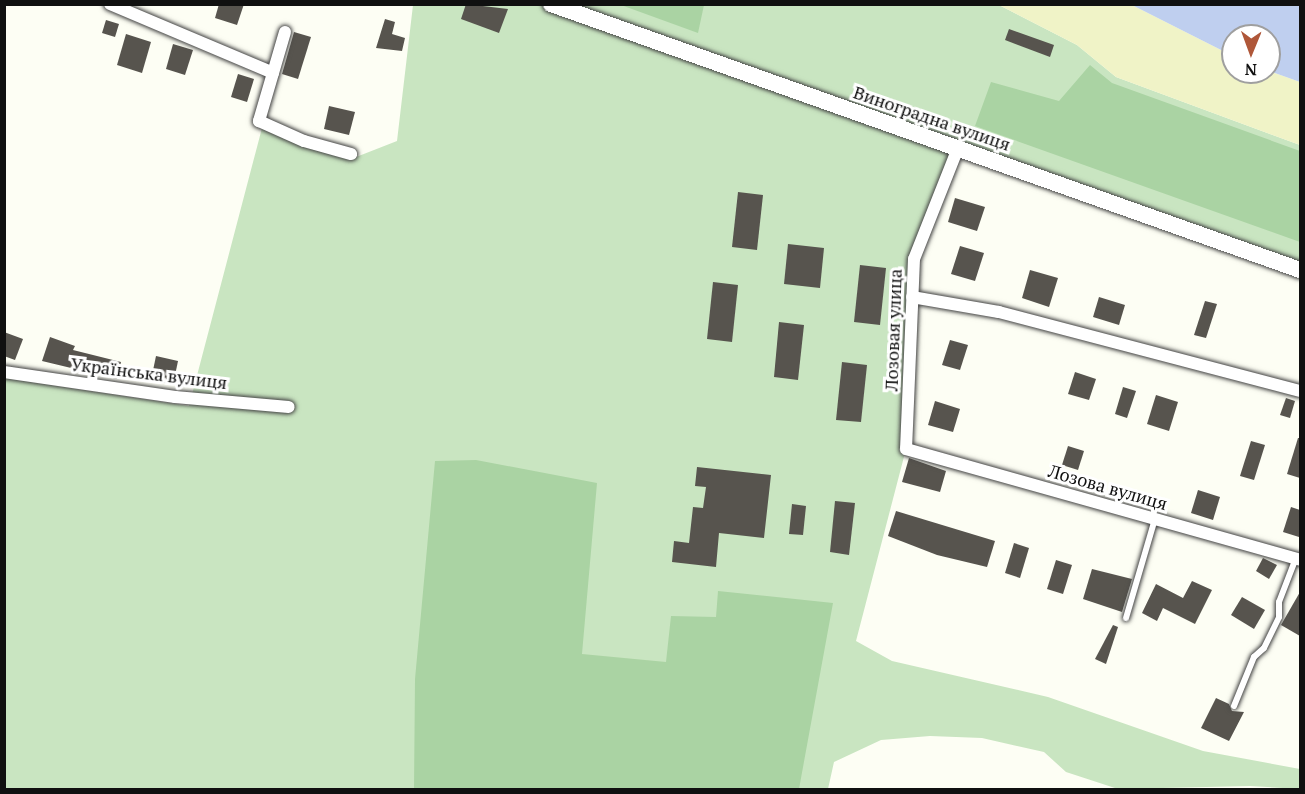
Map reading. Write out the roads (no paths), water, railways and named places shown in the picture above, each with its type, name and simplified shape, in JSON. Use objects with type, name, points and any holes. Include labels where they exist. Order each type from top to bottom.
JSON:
[{"type":"street","points":[[110,4],[273,74]]},
{"type":"street","name":"Виноградна вулиця","points":[[551,4],[1300,270]]},
{"type":"street","points":[[285,32],[260,122],[304,141],[351,154]]},
{"type":"street","name":"Лозовая улица","points":[[906,449],[914,259],[958,148]]},
{"type":"street","points":[[912,297],[999,312],[1300,391]]},
{"type":"street","name":"Українська вулиця","points":[[4,372],[175,397],[289,407]]},
{"type":"street","name":"Лозова вулиця","points":[[906,449],[1298,559]]},
{"type":"lane","points":[[1126,618],[1155,519]]},
{"type":"lane","points":[[1234,706],[1254,657],[1264,648],[1279,617],[1279,602],[1298,559]]},
{"type":"water","points":[[1132,5],[1300,5],[1300,82],[1281,75],[1281,24],[1221,24],[1221,50]]}]
